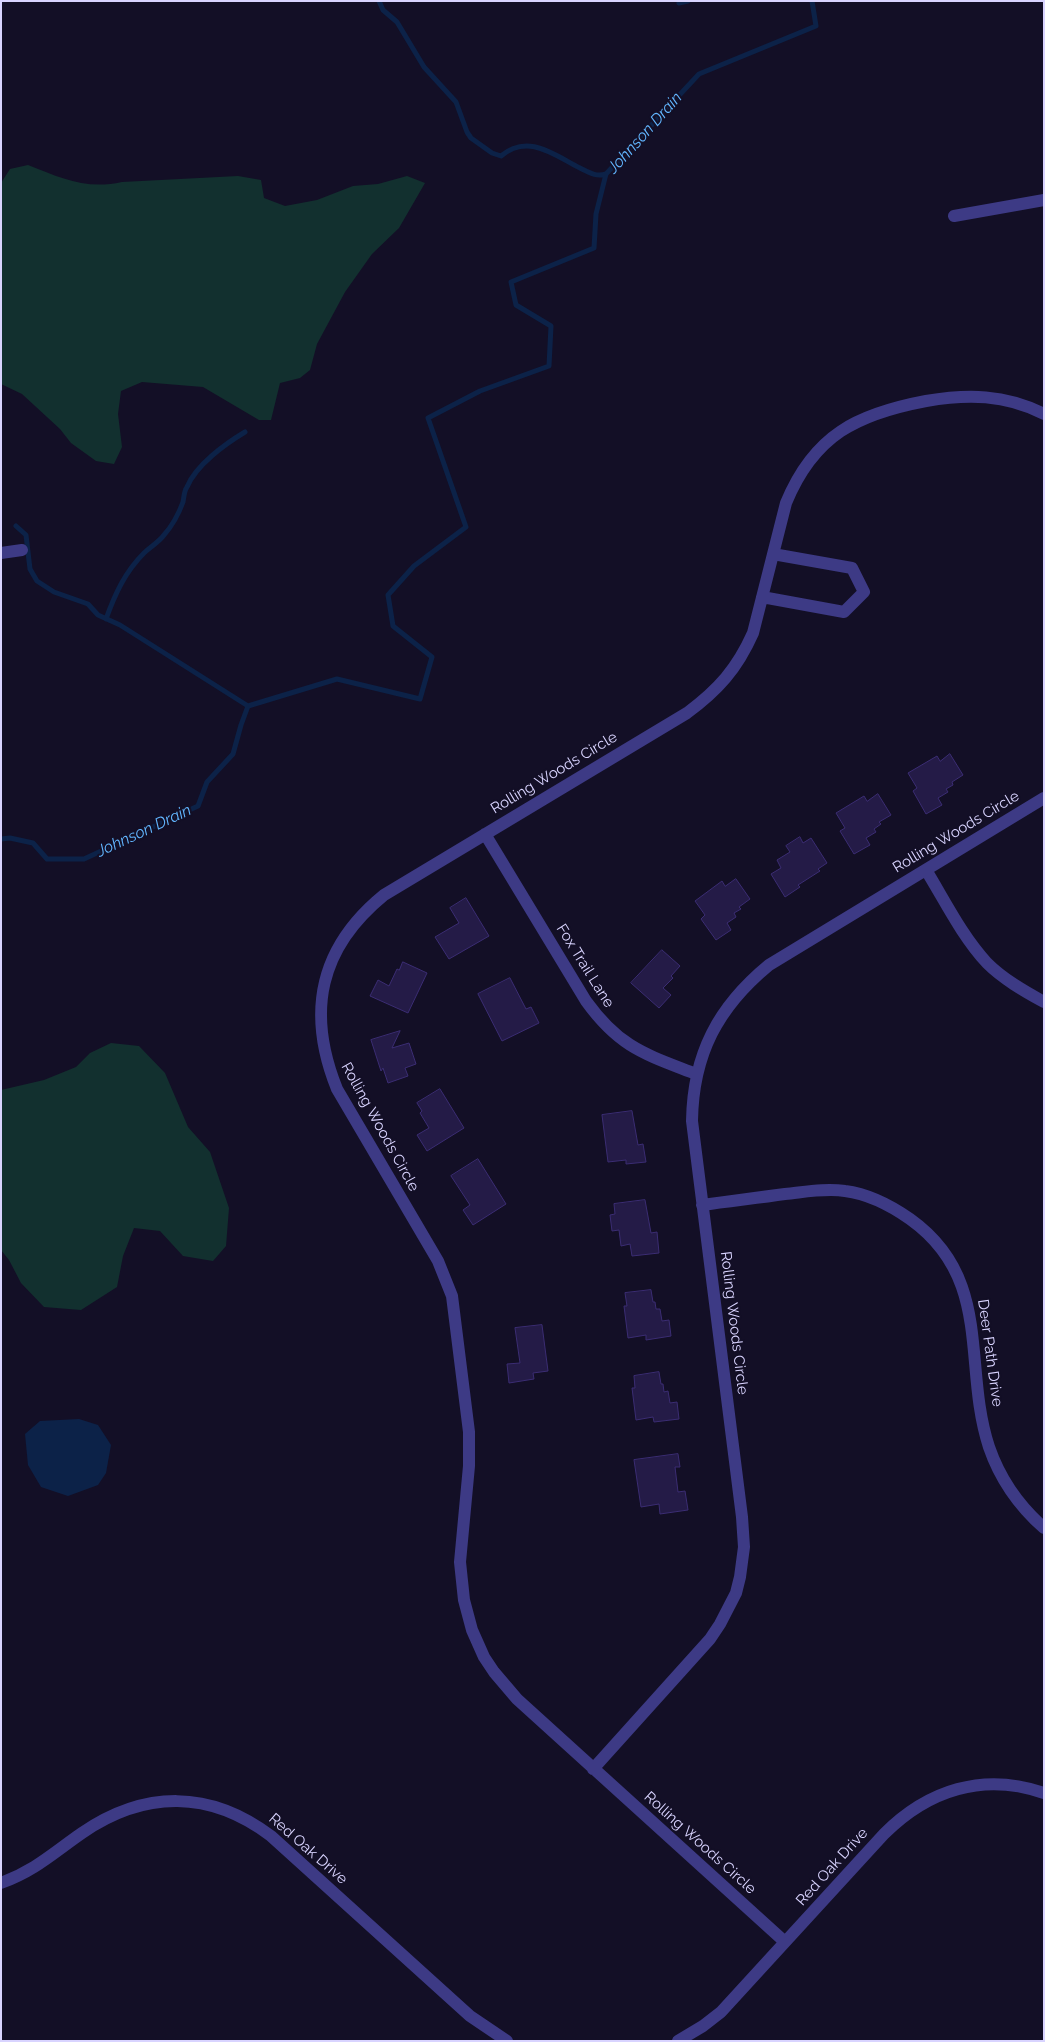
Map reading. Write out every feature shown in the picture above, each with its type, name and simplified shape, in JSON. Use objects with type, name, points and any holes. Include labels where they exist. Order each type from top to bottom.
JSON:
[{"type":"street","points":[[954,216],[1044,200]]},
{"type":"street","name":"Rolling Woods Circle","points":[[785,1942],[505,1686],[484,1657],[472,1630],[464,1600],[460,1562],[469,1466],[469,1432],[452,1296],[438,1261],[337,1089],[327,1063],[321,1036],[320,1009],[326,978],[336,952],[353,925],[367,909],[384,895],[687,713],[709,696],[728,676],[744,653],[753,633],[786,503],[800,474],[824,445],[841,430],[860,419],[895,407],[971,395],[992,396],[1013,401],[1044,414]]},
{"type":"street","points":[[1,553],[22,550]]},
{"type":"street","points":[[762,597],[844,612],[864,592],[852,568],[773,554]]},
{"type":"street","name":"Rolling Woods Circle","points":[[594,1769],[710,1639],[729,1609],[740,1577],[744,1547],[742,1517],[692,1121],[692,1097],[696,1074],[703,1051],[715,1025],[732,1000],[754,977],[784,954],[1044,798]]},
{"type":"street","name":"Fox Trail Lane","points":[[485,834],[586,1001],[601,1022],[620,1039],[637,1050],[696,1074]]},
{"type":"street","points":[[926,870],[973,945],[987,962],[1022,990],[1044,1002]]},
{"type":"street","name":"Deer Path Drive","points":[[702,1204],[817,1191],[846,1191],[865,1195],[883,1202],[918,1225],[934,1240],[947,1257],[960,1281],[967,1301],[983,1418],[989,1446],[998,1468],[1017,1500],[1044,1528]]},
{"type":"street","name":"Red Oak Drive","points":[[678,2041],[703,2026],[721,2012],[884,1834],[901,1818],[927,1801],[957,1789],[974,1785],[997,1784],[1019,1786],[1044,1793]]},
{"type":"street","name":"Red Oak Drive","points":[[1,1883],[38,1866],[83,1832],[112,1815],[139,1805],[170,1801],[190,1801],[214,1806],[234,1813],[258,1826],[271,1836],[470,2016],[507,2041]]},
{"type":"green space","points":[[28,165],[74,181],[97,185],[238,176],[261,180],[264,198],[285,206],[317,200],[353,186],[378,184],[407,176],[425,183],[399,228],[372,254],[345,292],[317,344],[310,370],[300,378],[280,383],[271,420],[259,420],[203,387],[142,382],[121,391],[118,414],[122,447],[114,464],[96,461],[71,443],[60,429],[22,394],[1,384],[1,183],[10,169]]},
{"type":"green space","points":[[111,1043],[139,1046],[165,1073],[188,1127],[210,1152],[229,1208],[226,1246],[213,1261],[183,1256],[160,1231],[134,1228],[123,1256],[117,1287],[81,1310],[44,1307],[21,1283],[9,1260],[1,1250],[1,1090],[44,1080],[76,1067],[90,1053]]},
{"type":"water","points":[[79,1419],[98,1425],[111,1445],[106,1473],[98,1485],[68,1496],[41,1487],[28,1465],[25,1434],[40,1421]]},
{"type":"building","points":[[950,754],[963,775],[952,782],[953,785],[946,789],[948,792],[938,798],[942,805],[926,814],[913,791],[917,788],[908,773],[937,756],[940,761]]},
{"type":"building","points":[[878,794],[891,815],[879,822],[881,824],[874,829],[876,832],[866,838],[870,845],[854,854],[840,831],[845,828],[836,813],[864,796],[867,801]]},
{"type":"building","points":[[800,837],[803,843],[811,838],[827,863],[818,869],[820,871],[798,885],[800,887],[785,897],[771,874],[781,868],[777,860],[790,852],[786,846]]},
{"type":"building","points":[[736,879],[750,899],[739,907],[741,909],[734,913],[736,917],[727,923],[731,930],[716,940],[701,919],[705,915],[695,901],[722,881],[725,886]]},
{"type":"building","points":[[466,898],[489,936],[449,959],[435,937],[459,923],[450,908]]},
{"type":"building","points":[[662,950],[680,966],[671,976],[673,978],[663,988],[671,995],[659,1008],[631,983]]},
{"type":"building","points":[[403,962],[427,973],[408,1013],[370,996],[378,980],[389,986],[397,969],[399,970]]},
{"type":"building","points":[[510,978],[526,1009],[531,1007],[539,1023],[502,1041],[478,994]]},
{"type":"building","points":[[400,1031],[392,1048],[409,1043],[416,1064],[405,1068],[408,1076],[388,1083],[383,1068],[381,1071],[371,1040]]},
{"type":"building","points":[[440,1089],[464,1128],[427,1151],[417,1135],[429,1128],[420,1113],[422,1111],[417,1103]]},
{"type":"building","points":[[632,1111],[638,1145],[643,1144],[646,1162],[626,1164],[626,1160],[608,1162],[602,1115]]},
{"type":"building","points":[[478,1159],[506,1204],[473,1225],[463,1210],[470,1205],[451,1176]]},
{"type":"building","points":[[645,1200],[651,1233],[657,1232],[659,1253],[632,1256],[630,1244],[621,1246],[619,1230],[612,1231],[610,1215],[615,1214],[614,1204]]},
{"type":"building","points":[[651,1290],[656,1309],[660,1309],[662,1321],[669,1320],[671,1336],[646,1340],[646,1335],[628,1338],[624,1306],[627,1306],[625,1293]]},
{"type":"building","points":[[542,1325],[548,1371],[533,1373],[534,1379],[509,1383],[507,1364],[520,1363],[515,1328]]},
{"type":"building","points":[[659,1372],[664,1392],[668,1391],[670,1403],[677,1402],[679,1419],[654,1422],[653,1417],[636,1420],[632,1388],[635,1388],[634,1376]]},
{"type":"building","points":[[678,1454],[680,1467],[675,1467],[678,1492],[685,1491],[688,1510],[660,1514],[659,1504],[641,1507],[634,1460]]},
{"type":"waterway","points":[[379,1],[383,10],[397,22],[424,67],[456,102],[471,138],[492,153],[501,156],[511,149],[531,146],[551,152],[590,173],[596,175],[606,174]]},
{"type":"waterway","name":"Johnson Drain","points":[[680,1],[679,3],[688,1]]},
{"type":"waterway","name":"Johnson Drain","points":[[248,706],[337,679],[420,699],[432,657],[393,626],[388,595],[414,566],[466,527],[428,418],[480,391],[549,366],[551,326],[516,305],[511,282],[594,248],[596,214],[606,174],[699,74],[816,26],[812,1]]},
{"type":"waterway","points":[[106,619],[117,592],[131,568],[144,553],[162,538],[172,524],[183,502],[191,479],[204,463],[220,449],[245,432]]},
{"type":"waterway","points":[[16,526],[26,535],[30,569],[37,581],[54,592],[88,604],[98,615],[120,625],[248,706]]},
{"type":"waterway","name":"Johnson Drain","points":[[1,839],[10,838],[33,843],[47,859],[84,859],[198,806],[207,782],[233,754],[248,706]]}]
